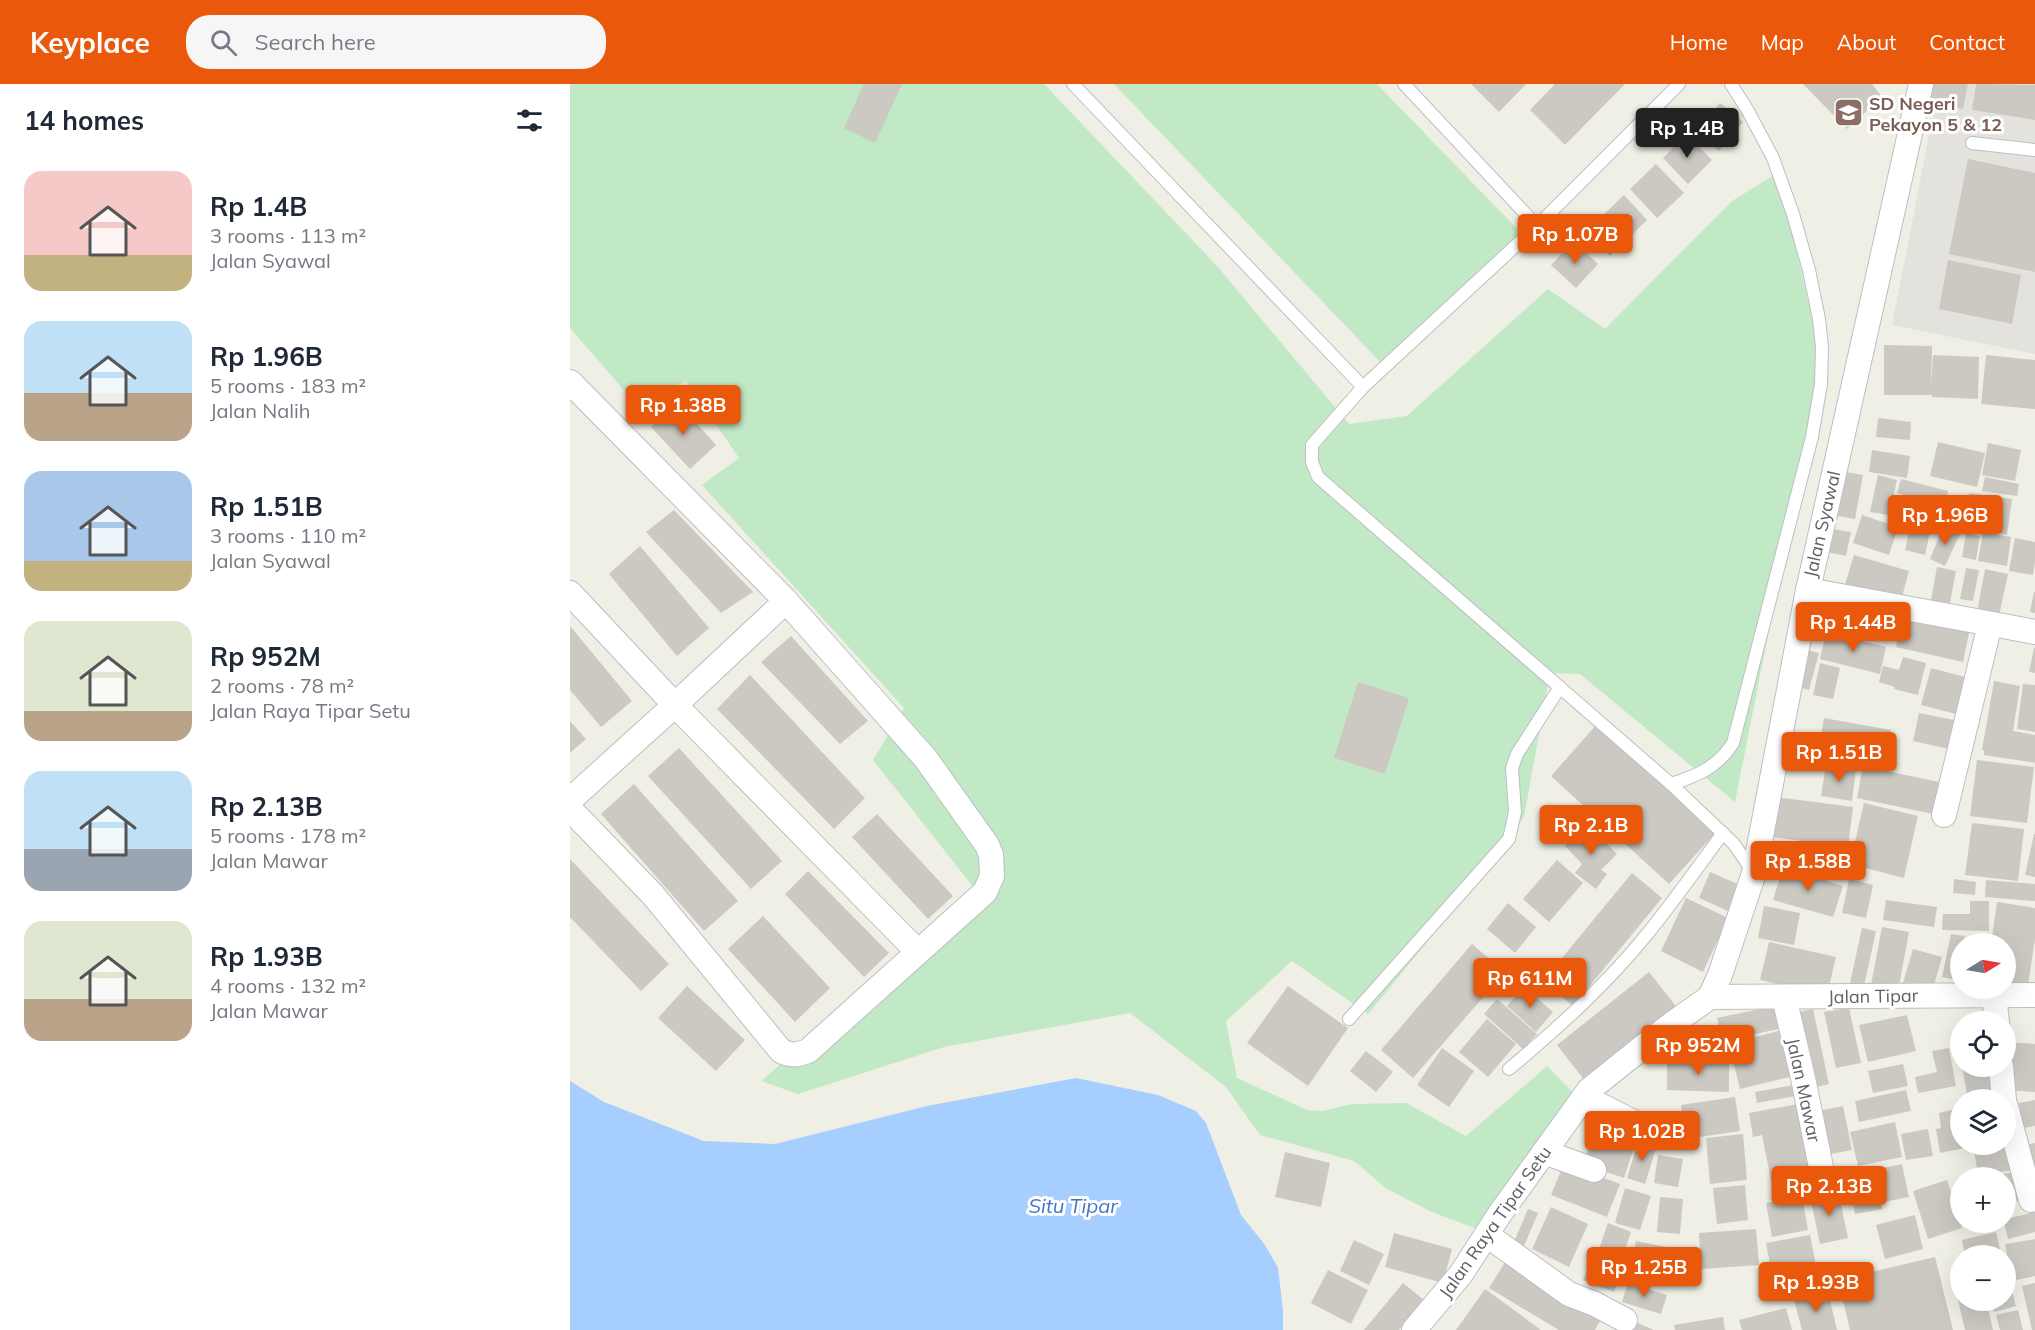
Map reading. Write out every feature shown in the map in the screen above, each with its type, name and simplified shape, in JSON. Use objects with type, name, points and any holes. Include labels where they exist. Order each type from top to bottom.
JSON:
[{"type":"street","name":"Jalan Syawal","points":[[1710,997],[1720,975],[1754,873],[1808,590],[1921,84]]},
{"type":"street","points":[[570,382],[786,601],[926,759],[987,845],[991,855],[992,876],[985,892],[808,1052],[799,1055],[788,1054],[781,1051],[653,895],[570,808]]},
{"type":"street","points":[[1808,590],[2035,632]]},
{"type":"street","points":[[570,593],[675,705],[918,952]]},
{"type":"street","points":[[570,800],[786,601]]},
{"type":"street","points":[[1944,815],[1990,624]]},
{"type":"street","name":"Jalan Tipar","points":[[1710,997],[1950,995]]},
{"type":"street","name":"Jalan Tipar","points":[[2016,995],[2035,995]]},
{"type":"street","name":"Jalan Raya Tipar Setu","points":[[1414,1330],[1461,1274],[1589,1090],[1660,1033],[1710,997]]},
{"type":"street","name":"Jalan Mawar","points":[[1784,997],[1824,1182]]},
{"type":"street","points":[[1584,1097],[1646,1128]]},
{"type":"street","points":[[2016,1144],[2031,1200]]},
{"type":"street","points":[[1544,1152],[1594,1170]]},
{"type":"street","points":[[1486,1235],[1569,1294],[1595,1304],[1625,1320]]},
{"type":"lane","points":[[1073,84],[1364,387]]},
{"type":"lane","points":[[1404,84],[1537,226]]},
{"type":"lane","points":[[1679,84],[1537,226],[1364,387],[1312,445],[1312,462],[1318,477],[1671,784],[1734,844],[1754,873]]},
{"type":"lane","points":[[1671,784],[1692,777],[1715,765],[1726,755],[1733,743],[1812,437],[1821,384],[1822,347],[1819,319],[1809,270],[1793,214],[1773,158],[1731,84]]},
{"type":"lane","points":[[1972,143],[2035,150]]},
{"type":"lane","points":[[1349,1019],[1509,839],[1515,812],[1512,768],[1517,754],[1560,687]]},
{"type":"lane","points":[[1509,1069],[1588,1000],[1640,943],[1723,833]]},
{"type":"shaded area","points":[[1939,84],[2035,84],[2035,354],[1892,325]]},
{"type":"green space","points":[[570,84],[1044,84],[1218,267],[1349,424],[1407,416],[1548,289],[1605,329],[1732,201],[1779,172],[1822,363],[1735,802],[1580,674],[1550,673],[1524,817],[1474,885],[1368,1014],[1292,961],[1226,1021],[1237,1078],[1307,1110],[1322,1111],[1352,1104],[1406,1103],[1466,1136],[1547,1066],[1578,1098],[1482,1231],[1432,1212],[1387,1189],[1354,1161],[1260,1135],[1226,1087],[1130,1013],[944,1047],[798,1094],[761,1081],[978,893],[873,760],[904,708],[702,485],[739,458],[686,381],[636,404],[570,328]]},
{"type":"green space","points":[[1114,84],[1377,84],[1523,235],[1386,368]]},
{"type":"water","name":"Situ Tipar","points":[[1076,1078],[1158,1095],[1196,1111],[1206,1123],[1241,1215],[1265,1245],[1278,1268],[1283,1330],[570,1330],[570,1081],[604,1102],[704,1141],[775,1144],[927,1106]]},
{"type":"building","points":[[864,84],[902,84],[875,143],[844,128]]},
{"type":"building","points":[[1471,84],[1526,84],[1499,112]]},
{"type":"building","points":[[1555,84],[1625,84],[1565,145],[1530,110]]},
{"type":"building","name":"SD Negeri Pekayon 5 & 12","points":[[1803,84],[1872,84],[1882,97],[1847,129]]},
{"type":"building","points":[[1927,84],[1968,84],[1963,109],[1924,100]]},
{"type":"building","points":[[1976,84],[2035,85],[2035,120],[1972,110]]},
{"type":"building","points":[[1720,103],[1743,122],[1719,151],[1696,132]]},
{"type":"building","points":[[1686,134],[1712,160],[1688,184],[1663,158]]},
{"type":"building","points":[[1968,159],[2035,173],[2035,272],[1949,254]]},
{"type":"building","points":[[1656,164],[1684,193],[1657,218],[1630,189]]},
{"type":"building","points":[[1624,195],[1647,220],[1610,256],[1587,231]]},
{"type":"building","points":[[1574,241],[1598,264],[1576,288],[1551,265]]},
{"type":"building","points":[[1948,260],[2021,275],[2012,324],[1939,309]]},
{"type":"building","points":[[1884,345],[1932,346],[1931,389],[1933,355],[1979,357],[1978,399],[1932,397],[1932,395],[1884,395]]},
{"type":"building","points":[[1986,355],[2035,360],[2035,409],[1981,404]]},
{"type":"building","points":[[677,402],[716,445],[690,469],[651,427]]},
{"type":"building","points":[[1878,418],[1911,422],[1910,440],[1876,437]]},
{"type":"building","points":[[1938,442],[1985,453],[1977,487],[1930,476]]},
{"type":"building","points":[[1988,443],[2021,450],[2015,481],[1982,475]]},
{"type":"building","points":[[1872,450],[1910,456],[1907,478],[1869,472]]},
{"type":"building","points":[[1840,471],[1863,475],[1855,519],[1832,515]]},
{"type":"building","points":[[1878,475],[1897,480],[1889,515],[1870,512]]},
{"type":"building","points":[[1985,477],[2019,484],[2017,496],[1982,491]]},
{"type":"building","points":[[1901,479],[1948,491],[1942,524],[1929,521],[1933,502],[1897,493]]},
{"type":"building","points":[[1969,493],[1996,497],[1995,504],[1997,497],[2012,499],[2007,535],[1991,532],[1993,519],[1966,515]]},
{"type":"building","points":[[1903,503],[1921,507],[1918,521],[1900,517]]},
{"type":"building","points":[[674,510],[753,592],[721,613],[646,532]]},
{"type":"building","points":[[1862,515],[1898,527],[1889,555],[1853,543]]},
{"type":"building","points":[[1911,523],[1931,527],[1925,555],[1905,550]]},
{"type":"building","points":[[1943,527],[1960,534],[1945,566],[1930,559]]},
{"type":"building","points":[[1826,528],[1851,532],[1846,556],[1822,551]]},
{"type":"building","points":[[1983,532],[2011,537],[2007,566],[1978,561]]},
{"type":"building","points":[[1966,533],[1980,536],[1976,560],[1962,557]]},
{"type":"building","points":[[2015,538],[2035,542],[2033,575],[2009,571]]},
{"type":"building","points":[[640,546],[709,628],[677,656],[609,574]]},
{"type":"building","points":[[1854,555],[1909,571],[1900,604],[1844,588]]},
{"type":"building","points":[[1937,567],[1956,571],[1950,603],[1931,600]]},
{"type":"building","points":[[1966,568],[1979,570],[1973,601],[1960,599]]},
{"type":"building","points":[[1985,569],[2008,574],[1999,616],[1977,612]]},
{"type":"building","points":[[2035,592],[2035,613],[2030,612]]},
{"type":"building","points":[[1817,596],[1835,600],[1832,615],[1846,619],[1843,633],[1820,628],[1821,625],[1811,622]]},
{"type":"building","points":[[1863,603],[1884,610],[1876,638],[1855,632]]},
{"type":"building","points":[[1903,612],[1970,628],[1963,662],[1896,647]]},
{"type":"building","points":[[570,626],[632,701],[601,727],[570,690]]},
{"type":"building","points":[[1826,632],[1886,647],[1880,674],[1820,659]]},
{"type":"building","points":[[791,636],[868,721],[840,744],[761,662]]},
{"type":"building","points":[[1800,648],[1819,653],[1809,690],[1791,685]]},
{"type":"building","points":[[2035,648],[2035,673],[2029,672]]},
{"type":"building","points":[[1903,657],[1926,663],[1918,695],[1894,689],[1895,687],[1879,682],[1883,666],[1899,670]]},
{"type":"building","points":[[1820,663],[1840,668],[1833,699],[1813,695]]},
{"type":"building","points":[[1931,668],[1969,678],[1960,715],[1921,705]]},
{"type":"building","points":[[750,675],[865,798],[834,829],[717,709]]},
{"type":"building","points":[[1994,681],[2020,686],[2013,731],[2035,735],[2035,763],[1984,755],[1984,750],[1982,750]]},
{"type":"building","points":[[1358,682],[1409,698],[1385,774],[1334,758]]},
{"type":"building","points":[[2023,684],[2035,685],[2035,732],[2017,729]]},
{"type":"building","points":[[1919,713],[1959,721],[1953,750],[1913,741]]},
{"type":"building","points":[[1824,718],[1891,730],[1885,765],[1818,754]]},
{"type":"building","points":[[570,721],[586,739],[570,753]]},
{"type":"building","points":[[1598,723],[1716,832],[1669,884],[1551,776]]},
{"type":"building","points":[[679,748],[782,861],[751,889],[648,776]]},
{"type":"building","points":[[1977,760],[2034,767],[2027,823],[1970,816]]},
{"type":"building","points":[[1826,765],[1856,769],[1852,801],[1821,796]]},
{"type":"building","points":[[1863,766],[1939,782],[1933,814],[1857,798]]},
{"type":"building","points":[[634,784],[738,901],[704,931],[601,814]]},
{"type":"building","points":[[1777,797],[1853,807],[1848,847],[1772,837]]},
{"type":"building","points":[[1864,803],[1918,816],[1904,878],[1850,864]]},
{"type":"building","points":[[877,814],[953,896],[928,919],[852,837]]},
{"type":"building","points":[[1972,823],[2024,829],[2018,881],[1965,875]]},
{"type":"building","points":[[1588,825],[1617,854],[1601,870],[1607,874],[1596,889],[1575,873],[1582,864],[1565,846]]},
{"type":"building","points":[[2035,834],[2035,877],[2025,875]]},
{"type":"building","points":[[570,859],[669,964],[641,991],[570,917]]},
{"type":"building","points":[[1557,860],[1583,883],[1549,922],[1523,899]]},
{"type":"building","points":[[1783,867],[1843,886],[1833,917],[1773,900]]},
{"type":"building","points":[[808,871],[889,953],[864,977],[785,894]]},
{"type":"building","points":[[1710,872],[1740,885],[1728,911],[1699,898]]},
{"type":"building","points":[[1632,873],[1662,898],[1573,1006],[1543,981]]},
{"type":"building","points":[[1849,879],[1873,885],[1866,918],[1842,913]]},
{"type":"building","points":[[1954,879],[1976,882],[1975,895],[1953,893]]},
{"type":"building","points":[[1986,880],[2035,884],[2035,901],[1985,897]]},
{"type":"building","points":[[1686,898],[1728,918],[1703,972],[1661,951]]},
{"type":"building","points":[[1886,900],[1937,907],[1934,927],[1883,920]]},
{"type":"building","points":[[1970,901],[1989,901],[1989,931],[1942,930],[1943,914],[1970,914]]},
{"type":"building","points":[[1997,902],[2035,908],[2035,939],[2028,985],[2016,983],[2016,933],[1993,933]]},
{"type":"building","points":[[1508,903],[1536,927],[1515,953],[1487,929]]},
{"type":"building","points":[[1764,906],[1800,913],[1794,945],[1758,938]]},
{"type":"building","points":[[763,916],[830,988],[795,1022],[728,949]]},
{"type":"building","points":[[1882,927],[1909,932],[1898,991],[1871,985]]},
{"type":"building","points":[[1862,928],[1876,931],[1864,986],[1850,983]]},
{"type":"building","points":[[1950,939],[1950,979],[1942,977]]},
{"type":"building","points":[[1769,942],[1836,957],[1827,995],[1760,980]]},
{"type":"building","points":[[1472,944],[1505,972],[1413,1078],[1381,1050]]},
{"type":"building","points":[[1913,949],[1942,957],[1932,992],[1903,983]]},
{"type":"building","points":[[1649,972],[1678,1009],[1586,1082],[1557,1045]]},
{"type":"building","points":[[687,986],[745,1040],[716,1071],[658,1018]]},
{"type":"building","points":[[1288,986],[1348,1028],[1308,1086],[1247,1043]]},
{"type":"building","points":[[1524,987],[1553,1012],[1536,1032],[1507,1006]]},
{"type":"building","points":[[1497,999],[1537,1034],[1523,1049],[1484,1014]]},
{"type":"building","points":[[1784,1004],[1788,1027],[1722,1041],[1717,1018]]},
{"type":"building","points":[[1849,1008],[1861,1063],[1836,1068],[1824,1012]]},
{"type":"building","points":[[1813,1009],[1829,1084],[1808,1089],[1793,1013]]},
{"type":"building","points":[[1907,1015],[1916,1051],[1868,1062],[1859,1025]]},
{"type":"building","points":[[1487,1019],[1516,1044],[1488,1077],[1459,1052]]},
{"type":"building","points":[[1782,1030],[1794,1076],[1740,1089],[1729,1044]]},
{"type":"building","points":[[2016,1043],[2035,1044],[2035,1092],[2005,1089],[2006,1077],[2016,1077]]},
{"type":"building","points":[[1442,1048],[1474,1071],[1449,1107],[1417,1085]]},
{"type":"building","points":[[1949,1048],[1950,1077],[1954,1077],[1956,1086],[1918,1093],[1915,1077],[1937,1072],[1932,1051]]},
{"type":"building","points":[[1366,1051],[1393,1072],[1376,1092],[1350,1071]]},
{"type":"building","points":[[1667,1061],[1729,1062],[1729,1092],[1667,1090]]},
{"type":"building","points":[[1903,1064],[1908,1086],[1873,1093],[1868,1071]]},
{"type":"building","points":[[1964,1077],[1994,1077],[1996,1089],[1966,1089]]},
{"type":"building","points":[[1794,1085],[1796,1096],[1757,1103],[1755,1092]]},
{"type":"building","points":[[1906,1090],[1911,1111],[1859,1122],[1855,1101]]},
{"type":"building","points":[[1735,1097],[1740,1131],[1686,1139],[1681,1105]]},
{"type":"building","points":[[2035,1100],[2035,1126],[2023,1128],[2019,1103]]},
{"type":"building","points":[[1803,1103],[1819,1186],[1774,1195],[1762,1135],[1753,1137],[1749,1113]]},
{"type":"building","points":[[1843,1106],[1852,1150],[1821,1156],[1813,1112]]},
{"type":"building","points":[[1950,1110],[1950,1151],[1940,1153],[1936,1129],[1941,1128],[1939,1113]]},
{"type":"building","points":[[1600,1116],[1640,1129],[1624,1178],[1583,1164]]},
{"type":"building","points":[[1895,1122],[1902,1157],[1858,1166],[1850,1132]]},
{"type":"building","points":[[1928,1129],[1933,1156],[1906,1160],[1901,1134]]},
{"type":"building","points":[[1743,1134],[1747,1180],[1710,1184],[1706,1138]]},
{"type":"building","points":[[1639,1139],[1657,1145],[1645,1184],[1627,1178]]},
{"type":"building","points":[[2035,1143],[2035,1168],[2026,1170],[2019,1147]]},
{"type":"building","points":[[1285,1152],[1330,1163],[1321,1207],[1275,1197]]},
{"type":"building","points":[[1658,1155],[1683,1159],[1678,1187],[1654,1183]]},
{"type":"building","points":[[1975,1155],[2009,1155],[2012,1167],[1977,1167]]},
{"type":"building","points":[[1564,1163],[1620,1184],[1607,1217],[1551,1195]]},
{"type":"building","points":[[1902,1164],[1909,1197],[1884,1202],[1878,1169]]},
{"type":"building","points":[[2020,1171],[2025,1200],[2016,1201],[2016,1172]]},
{"type":"building","points":[[1876,1172],[1882,1209],[1855,1214],[1848,1177]]},
{"type":"building","points":[[1947,1180],[1950,1190],[1950,1232],[1928,1239],[1913,1191]]},
{"type":"building","points":[[1745,1185],[1748,1220],[1717,1224],[1713,1188]]},
{"type":"building","points":[[1625,1188],[1651,1196],[1640,1230],[1615,1223]]},
{"type":"building","points":[[1838,1190],[1848,1238],[1820,1244],[1810,1196]]},
{"type":"building","points":[[1660,1197],[1683,1199],[1680,1234],[1657,1232]]},
{"type":"building","points":[[1802,1197],[1808,1230],[1772,1237],[1766,1203]]},
{"type":"building","points":[[1551,1207],[1588,1224],[1569,1267],[1532,1249]]},
{"type":"building","points":[[1528,1209],[1538,1213],[1521,1253],[1511,1249]]},
{"type":"building","points":[[2035,1212],[2035,1232],[2008,1239],[2007,1233],[2016,1233],[2016,1217]]},
{"type":"building","points":[[1915,1215],[1923,1249],[1885,1259],[1876,1225]]},
{"type":"building","points":[[1608,1223],[1631,1232],[1617,1272],[1594,1264]]},
{"type":"building","points":[[1756,1229],[1759,1265],[1701,1269],[1699,1233]]},
{"type":"building","points":[[1394,1233],[1452,1249],[1443,1283],[1385,1267]]},
{"type":"building","points":[[1996,1233],[1999,1245],[1963,1245],[1962,1240]]},
{"type":"building","points":[[1810,1235],[1819,1281],[1775,1290],[1766,1243]]},
{"type":"building","points":[[2035,1239],[2035,1276],[2016,1280],[2016,1245],[2005,1244]]},
{"type":"building","points":[[1354,1240],[1384,1254],[1369,1285],[1340,1271]]},
{"type":"building","points":[[1636,1241],[1681,1250],[1675,1282],[1629,1273]]},
{"type":"building","points":[[1935,1257],[1953,1330],[1850,1330],[1838,1280]]},
{"type":"building","points":[[1507,1259],[1602,1317],[1595,1330],[1559,1330],[1489,1288]]},
{"type":"building","points":[[1589,1266],[1619,1279],[1614,1292],[1583,1280]]},
{"type":"building","points":[[1328,1270],[1368,1290],[1351,1324],[1311,1303]]},
{"type":"building","points":[[1403,1283],[1424,1300],[1399,1330],[1364,1330]]},
{"type":"building","points":[[1628,1283],[1667,1295],[1661,1314],[1622,1302]]},
{"type":"building","points":[[2035,1283],[2035,1330],[2032,1330],[2022,1286]]},
{"type":"building","points":[[1485,1289],[1514,1310],[1541,1330],[1456,1330]]},
{"type":"building","points":[[1828,1292],[1837,1330],[1802,1330],[1794,1300]]},
{"type":"building","points":[[1786,1308],[1792,1330],[1742,1330],[1739,1320]]},
{"type":"building","points":[[2018,1310],[2023,1330],[2000,1330],[1996,1315]]},
{"type":"building","points":[[1961,1311],[1989,1311],[1993,1330],[1965,1330]]},
{"type":"building","points":[[1723,1317],[1725,1330],[1675,1330],[1674,1325]]},
{"type":"building","points":[[1633,1321],[1654,1330],[1629,1330]]},
{"type":"place","name":"SD Negeri Pekayon 5 & 12","points":[[1848,113]]}]
